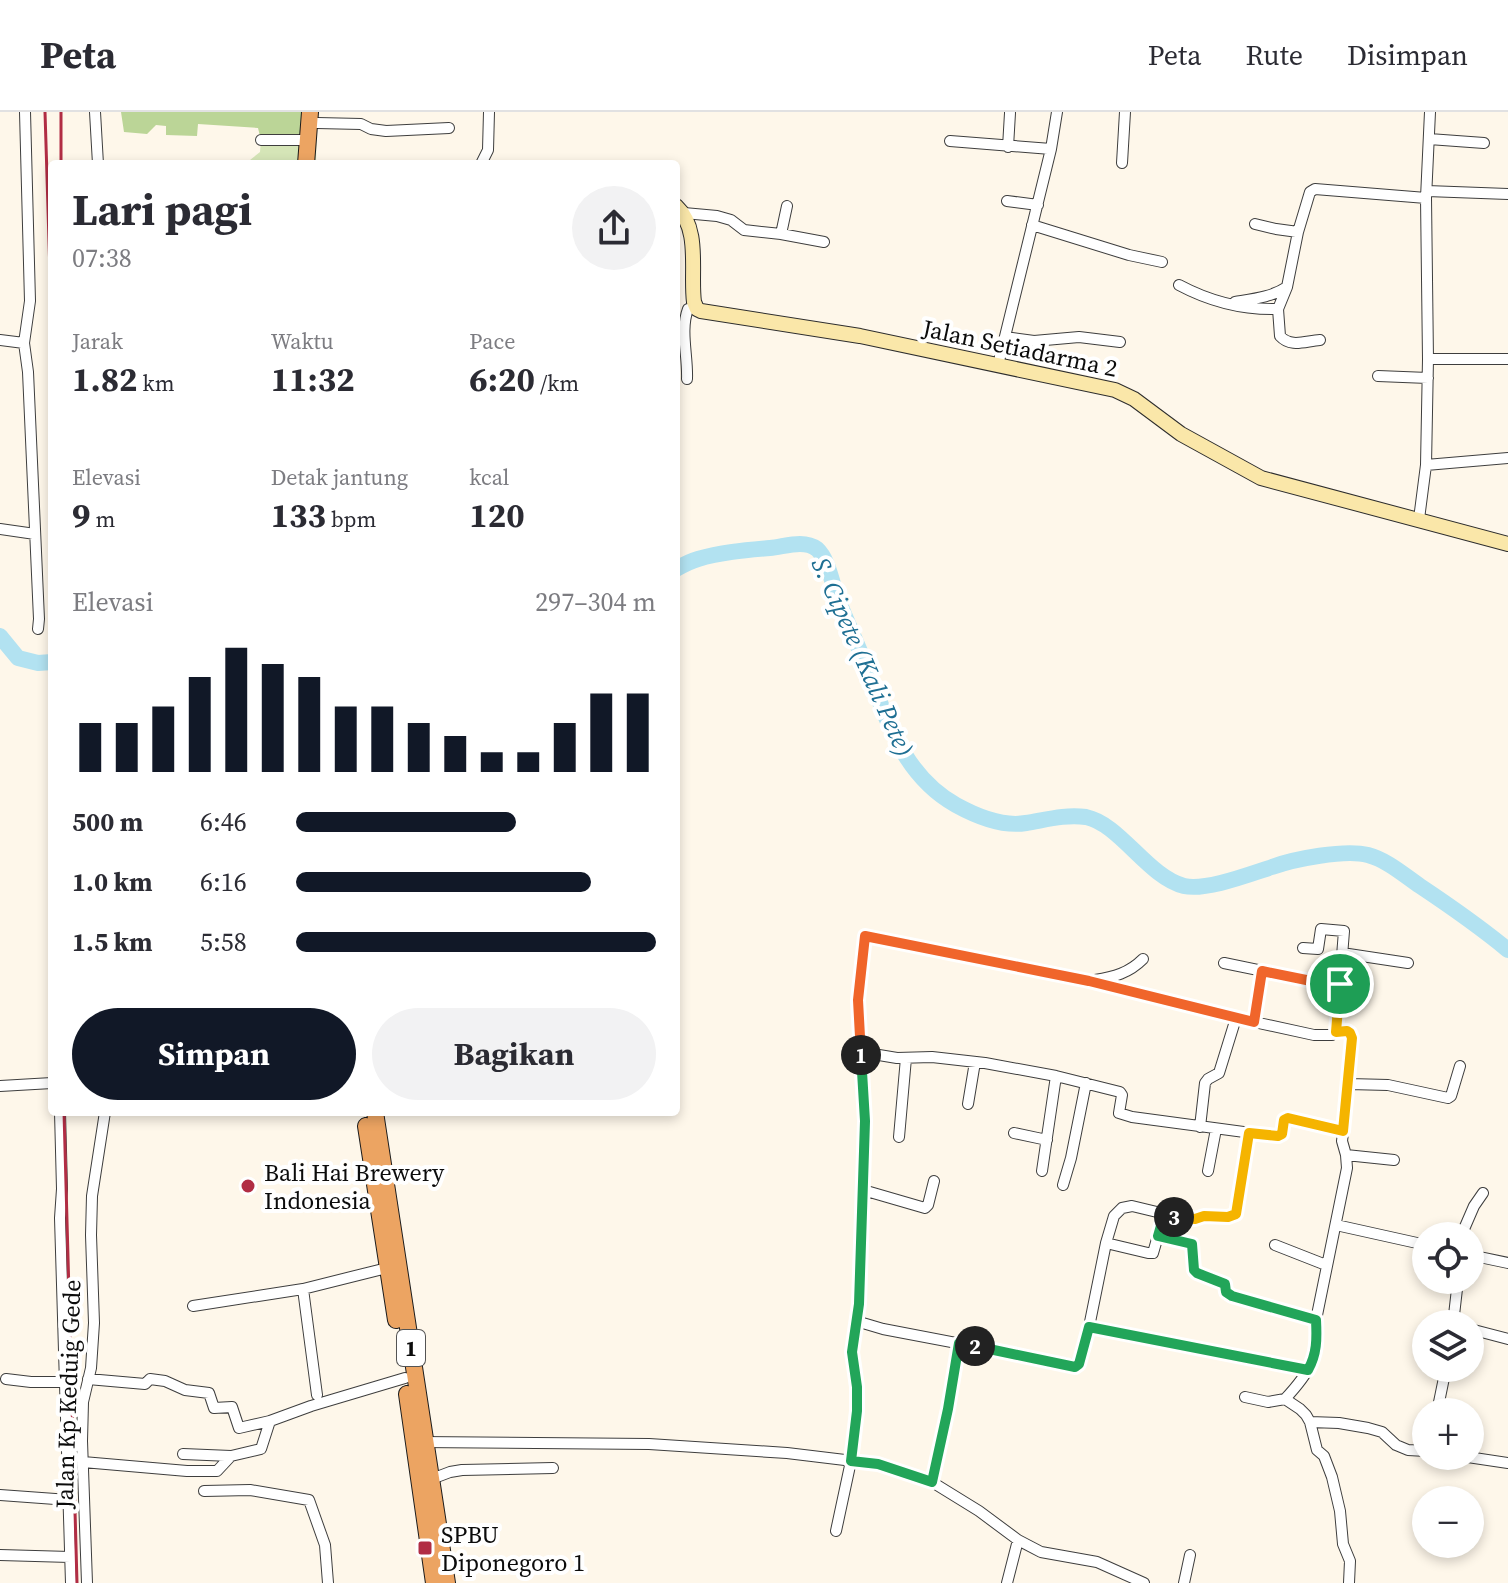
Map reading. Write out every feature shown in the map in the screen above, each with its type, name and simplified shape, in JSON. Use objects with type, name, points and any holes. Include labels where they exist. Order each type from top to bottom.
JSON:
[{"type":"highway","points":[[306,160],[307,140],[315,116]]},
{"type":"highway","points":[[315,116],[316,160]]},
{"type":"highway","name":"1","points":[[365,1116],[405,1378],[420,1442]]},
{"type":"highway","name":"1","points":[[376,1116],[420,1442],[447,1583]]},
{"type":"highway","name":"1","points":[[426,1481],[434,1583]]},
{"type":"main road","points":[[680,210],[688,223],[691,239],[694,302],[687,309]]},
{"type":"main road","name":"Jalan Setiadarma 2","points":[[687,309],[860,336],[1123,392],[1181,434],[1261,478],[1508,544]]},
{"type":"street","points":[[25,112],[30,301],[24,343],[28,372],[38,629]]},
{"type":"street","points":[[95,112],[98,160]]},
{"type":"street","points":[[483,160],[488,150],[489,112]]},
{"type":"street","points":[[998,365],[1038,205],[1057,112]]},
{"type":"street","points":[[1122,163],[1125,112]]},
{"type":"street","points":[[1419,519],[1426,465],[1426,194],[1430,112]]},
{"type":"street","points":[[1008,147],[1010,113]]},
{"type":"street","points":[[315,116],[386,131],[449,128]]},
{"type":"street","points":[[1429,139],[1484,143]]},
{"type":"street","points":[[261,140],[307,140]]},
{"type":"street","points":[[950,141],[1051,149]]},
{"type":"street","points":[[1320,340],[1299,344],[1286,342],[1280,336],[1278,309],[1287,287],[1307,196],[1315,189],[1508,194]]},
{"type":"street","points":[[1007,201],[1038,205]]},
{"type":"street","points":[[781,234],[787,206]]},
{"type":"street","points":[[680,210],[731,220],[744,230],[824,242]]},
{"type":"street","points":[[1255,224],[1298,232]]},
{"type":"street","points":[[1032,225],[1162,262]]},
{"type":"street","points":[[1179,285],[1205,298],[1257,310],[1278,309]]},
{"type":"street","points":[[1230,303],[1279,293],[1287,287]]},
{"type":"street","points":[[687,309],[684,319],[687,379]]},
{"type":"street","points":[[1005,337],[1034,341],[1079,337],[1120,342]]},
{"type":"street","points":[[0,340],[24,343]]},
{"type":"street","points":[[1428,359],[1508,359]]},
{"type":"street","points":[[1378,376],[1428,378]]},
{"type":"street","points":[[1426,465],[1508,458]]},
{"type":"street","points":[[0,529],[35,534]]},
{"type":"street","points":[[1303,948],[1318,949],[1321,929],[1344,930],[1336,1032]]},
{"type":"street","points":[[836,1531],[851,1461],[857,1411],[852,1352],[859,1304],[862,1245],[865,1121],[858,1000],[865,936],[1089,981],[1314,1035],[1350,1033],[1349,1084],[1342,1141],[1347,1168],[1316,1320],[1317,1341],[1313,1361],[1285,1399],[1268,1402],[1245,1397]]},
{"type":"street","points":[[1342,953],[1408,963]]},
{"type":"street","points":[[1089,981],[1117,977],[1143,959]]},
{"type":"street","points":[[1224,963],[1321,983],[1340,984]]},
{"type":"street","points":[[1254,1022],[1262,971]]},
{"type":"street","points":[[1200,1127],[1205,1083],[1219,1073],[1236,1018]]},
{"type":"street","points":[[861,1052],[975,1062],[1086,1083],[1122,1094],[1121,1115],[1278,1136],[1282,1134],[1284,1120],[1288,1118],[1343,1131]]},
{"type":"street","points":[[899,1137],[906,1058]]},
{"type":"street","points":[[968,1104],[975,1062]]},
{"type":"street","points":[[1349,1084],[1388,1085],[1448,1098],[1460,1066]]},
{"type":"street","points":[[1042,1171],[1056,1076]]},
{"type":"street","points":[[0,1086],[48,1083]]},
{"type":"street","points":[[1063,1185],[1086,1083]]},
{"type":"street","points":[[60,1116],[60,1218],[71,1583]]},
{"type":"street","name":"Jalan Kp Keduig Gede","points":[[87,1583],[83,1402],[93,1352],[92,1196],[104,1116]]},
{"type":"street","points":[[1208,1171],[1216,1129]]},
{"type":"street","points":[[1014,1133],[1047,1140]]},
{"type":"street","points":[[856,1321],[1075,1367],[1079,1364],[1089,1327],[1114,1216],[1122,1208],[1132,1206],[1195,1219],[1236,1214],[1249,1133]]},
{"type":"street","points":[[1346,1155],[1394,1160]]},
{"type":"street","points":[[863,1190],[925,1208],[934,1181]]},
{"type":"street","points":[[1467,1222],[1483,1193]]},
{"type":"street","points":[[1106,1243],[1151,1253],[1155,1251],[1164,1215]]},
{"type":"street","points":[[1336,1225],[1412,1242]]},
{"type":"street","points":[[1158,1236],[1192,1244],[1194,1270],[1225,1284],[1227,1294],[1316,1320]]},
{"type":"street","points":[[1275,1245],[1326,1265]]},
{"type":"street","points":[[1484,1258],[1508,1263]]},
{"type":"street","points":[[193,1306],[303,1289],[387,1268]]},
{"type":"street","points":[[303,1289],[317,1395]]},
{"type":"street","points":[[1089,1327],[1308,1370]]},
{"type":"street","points":[[1484,1333],[1508,1339]]},
{"type":"street","points":[[932,1482],[959,1343]]},
{"type":"street","points":[[88,1379],[145,1384],[150,1379],[165,1381],[185,1390],[209,1393],[214,1408],[232,1407],[239,1428],[405,1378]]},
{"type":"street","points":[[6,1379],[66,1382]]},
{"type":"street","points":[[1285,1399],[1300,1409],[1310,1422],[1317,1450],[1324,1456],[1332,1477],[1343,1544],[1350,1561],[1349,1583]]},
{"type":"street","points":[[183,1454],[231,1456],[261,1449],[270,1421]]},
{"type":"street","points":[[1310,1422],[1368,1428],[1382,1432],[1396,1445],[1412,1450]]},
{"type":"street","points":[[420,1442],[649,1444],[787,1453],[878,1464],[932,1482],[1041,1552],[1097,1562],[1122,1578],[1144,1583]]},
{"type":"street","points":[[83,1462],[214,1471],[231,1456]]},
{"type":"street","points":[[1484,1459],[1508,1463]]},
{"type":"street","points":[[426,1481],[462,1470],[553,1468]]},
{"type":"street","points":[[204,1491],[250,1490],[309,1500],[325,1545],[328,1583]]},
{"type":"street","points":[[0,1495],[69,1500]]},
{"type":"street","points":[[1007,1583],[1018,1540]]},
{"type":"street","points":[[0,1555],[70,1557]]},
{"type":"street","points":[[1184,1583],[1190,1555]]},
{"type":"green space","points":[[121,112],[310,112],[307,140],[261,140],[258,128],[198,124],[197,136],[166,135],[166,126],[156,125],[147,134],[124,132]]},
{"type":"green space","points":[[317,112],[316,160],[250,160],[260,152],[261,140]]},
{"type":"waterway","name":"S. Cipete (Kali Pete)","points":[[680,567],[698,559],[734,552],[800,544],[817,549],[827,566],[885,715],[906,756],[919,775],[936,791],[972,813],[990,820],[1017,824],[1086,817],[1111,829],[1171,881],[1193,887],[1216,884],[1281,864],[1320,856],[1346,853],[1368,855],[1395,868],[1508,950]]},
{"type":"waterway","name":"S. Cipete (Kali Pete)","points":[[0,636],[18,658],[48,662]]},
{"type":"railway","points":[[45,112],[48,209]]},
{"type":"railway","points":[[61,112],[61,160]]},
{"type":"railway","points":[[64,1116],[77,1583]]},
{"type":"place","name":"Bali Hai Brewery Indonesia","points":[[248,1186]]},
{"type":"place","name":"SPBU Diponegoro 1","points":[[425,1548]]},
{"type":"route","points":[[865,936],[1089,981],[1254,1022],[1262,971],[1340,984],[1336,1032],[1347,1031],[1352,1038],[1343,1131],[1288,1118],[1284,1120],[1282,1134],[1278,1136],[1249,1133],[1236,1214],[1232,1217],[1204,1216],[1195,1219],[1164,1215],[1158,1236],[1192,1244],[1194,1270],[1225,1284],[1227,1294],[1316,1320],[1317,1341],[1308,1370],[1089,1327],[1079,1364],[1075,1367],[959,1343],[932,1482],[878,1464],[851,1461],[857,1411],[852,1352],[859,1304],[865,1121],[858,1000],[865,936]]}]
